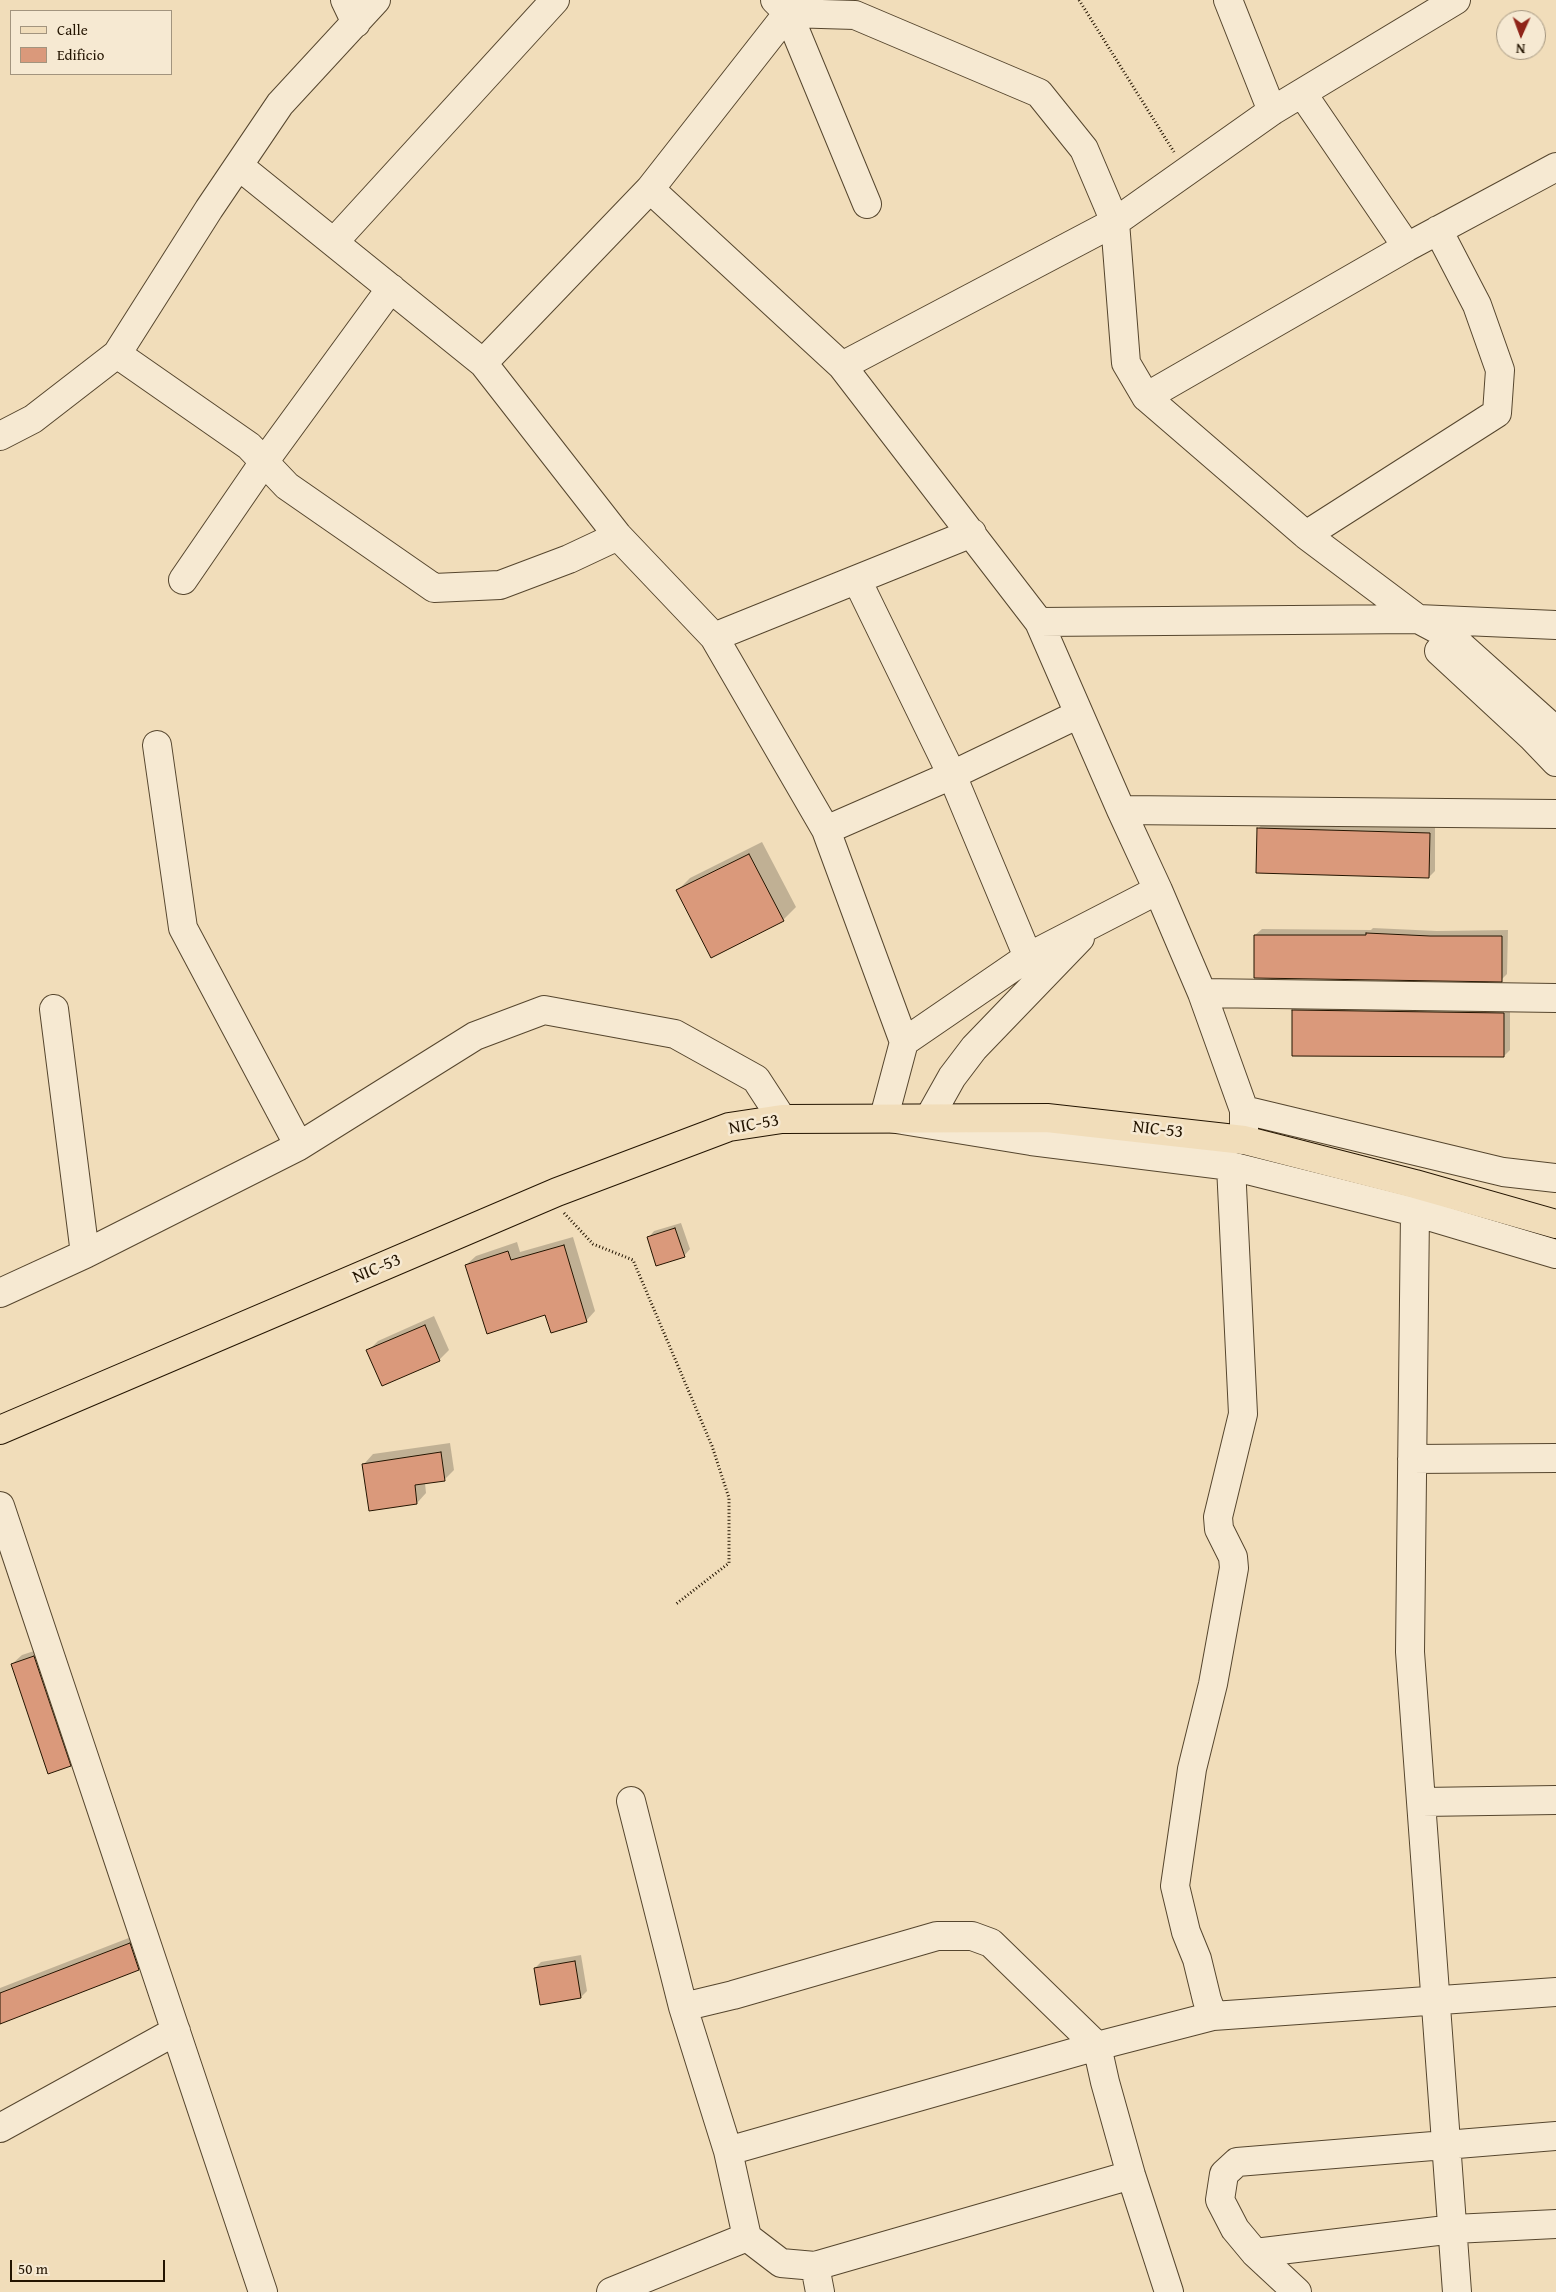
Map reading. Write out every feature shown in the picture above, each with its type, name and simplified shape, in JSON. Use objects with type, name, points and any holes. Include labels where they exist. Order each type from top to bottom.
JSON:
[{"type":"main road","name":"NIC-53","points":[[0,1430],[557,1192],[729,1128],[782,1119],[1048,1118],[1244,1140],[1415,1184],[1556,1224]]},
{"type":"street","points":[[0,436],[33,419],[117,354],[280,104],[350,12],[376,0]]},
{"type":"street","points":[[334,242],[555,0]]},
{"type":"street","points":[[1228,0],[1272,110]]},
{"type":"street","points":[[842,366],[1115,222],[1272,110],[1456,0]]},
{"type":"street","points":[[483,363],[650,189],[781,7]]},
{"type":"street","points":[[781,7],[867,204]]},
{"type":"street","points":[[781,7],[855,16],[1039,93],[1084,149],[1115,222],[1126,363],[1146,396],[1306,535],[1418,619],[1435,647],[1547,733],[1556,762]]},
{"type":"street","points":[[1302,93],[1407,247]]},
{"type":"street","points":[[239,166],[483,363],[618,536],[714,637],[826,830],[904,1042],[884,1118],[1031,1141],[1231,1166],[1415,1212],[1556,1254]]},
{"type":"street","points":[[1146,396],[1407,247],[1556,167]]},
{"type":"street","points":[[650,189],[842,366],[1039,622],[1202,993],[1244,1110],[1244,1140]]},
{"type":"street","points":[[1306,535],[1497,412],[1500,370],[1477,305],[1438,230]]},
{"type":"street","points":[[183,580],[264,462],[390,288]]},
{"type":"street","points":[[117,354],[249,446],[287,486],[434,588],[500,585],[569,559],[618,536]]},
{"type":"street","points":[[714,637],[972,533]]},
{"type":"street","points":[[857,580],[952,775],[1028,957]]},
{"type":"street","points":[[1039,622],[1418,619],[1556,625]]},
{"type":"street","points":[[826,830],[952,775],[1079,714]]},
{"type":"street","points":[[156,745],[183,928],[299,1146]]},
{"type":"street","points":[[1121,810],[1556,814]]},
{"type":"street","points":[[904,1042],[1028,957],[1158,890]]},
{"type":"street","points":[[929,1118],[952,1077],[974,1048],[1094,923]]},
{"type":"street","points":[[1202,993],[1556,998]]},
{"type":"street","points":[[54,1009],[85,1254]]},
{"type":"street","points":[[0,1293],[85,1254],[299,1146],[475,1036],[544,1010],[675,1034],[756,1079],[782,1119]]},
{"type":"street","points":[[1244,1110],[1503,1172],[1556,1178]]},
{"type":"street","points":[[1213,2016],[1197,1959],[1186,1932],[1175,1886],[1192,1769],[1213,1684],[1234,1568],[1233,1557],[1219,1529],[1218,1518],[1243,1414],[1231,1166]]},
{"type":"street","points":[[1415,1212],[1410,1652],[1448,2145],[1457,2292]]},
{"type":"street","points":[[1412,1459],[1556,1458]]},
{"type":"street","points":[[0,1506],[263,2292]]},
{"type":"street","points":[[1422,1802],[1556,1800]]},
{"type":"street","points":[[631,1801],[683,2007],[728,2151],[747,2237],[781,2263],[815,2266],[1131,2175]]},
{"type":"street","points":[[683,2007],[734,1995],[937,1936],[972,1936],[991,1943],[1097,2046],[1131,2175],[1170,2292]]},
{"type":"street","points":[[728,2151],[1097,2046],[1213,2016],[1556,1992]]},
{"type":"street","points":[[0,2128],[176,2031]]},
{"type":"street","points":[[1297,2292],[1255,2253],[1235,2229],[1220,2200],[1224,2174],[1237,2162],[1556,2136]]},
{"type":"street","points":[[1255,2253],[1454,2229],[1556,2224]]},
{"type":"street","points":[[611,2292],[747,2237]]},
{"type":"street","points":[[815,2266],[820,2292]]},
{"type":"path","points":[[1079,0],[1186,172]]},
{"type":"path","points":[[557,1192],[564,1214],[593,1244],[633,1260],[712,1446],[729,1498],[729,1563],[676,1604]]},
{"type":"building","points":[[1257,828],[1430,833],[1429,878],[1256,873]]},
{"type":"building","points":[[749,854],[784,921],[711,958],[676,890]]},
{"type":"building","points":[[1366,933],[1430,936],[1502,936],[1502,982],[1254,978],[1254,935],[1366,935]]},
{"type":"building","points":[[1292,1010],[1504,1013],[1504,1057],[1292,1056]]},
{"type":"building","points":[[675,1228],[685,1257],[656,1266],[647,1237]]},
{"type":"building","points":[[564,1245],[587,1322],[551,1333],[545,1315],[487,1334],[465,1265],[508,1251],[511,1260]]},
{"type":"building","points":[[425,1325],[440,1361],[382,1386],[366,1350]]},
{"type":"building","points":[[441,1452],[445,1481],[415,1485],[417,1504],[369,1511],[362,1464]]},
{"type":"building","points":[[34,1656],[71,1766],[48,1774],[11,1664]]},
{"type":"building","points":[[130,1943],[139,1970],[0,2024],[0,1993]]},
{"type":"building","points":[[575,1961],[581,1998],[540,2005],[534,1968]]}]
